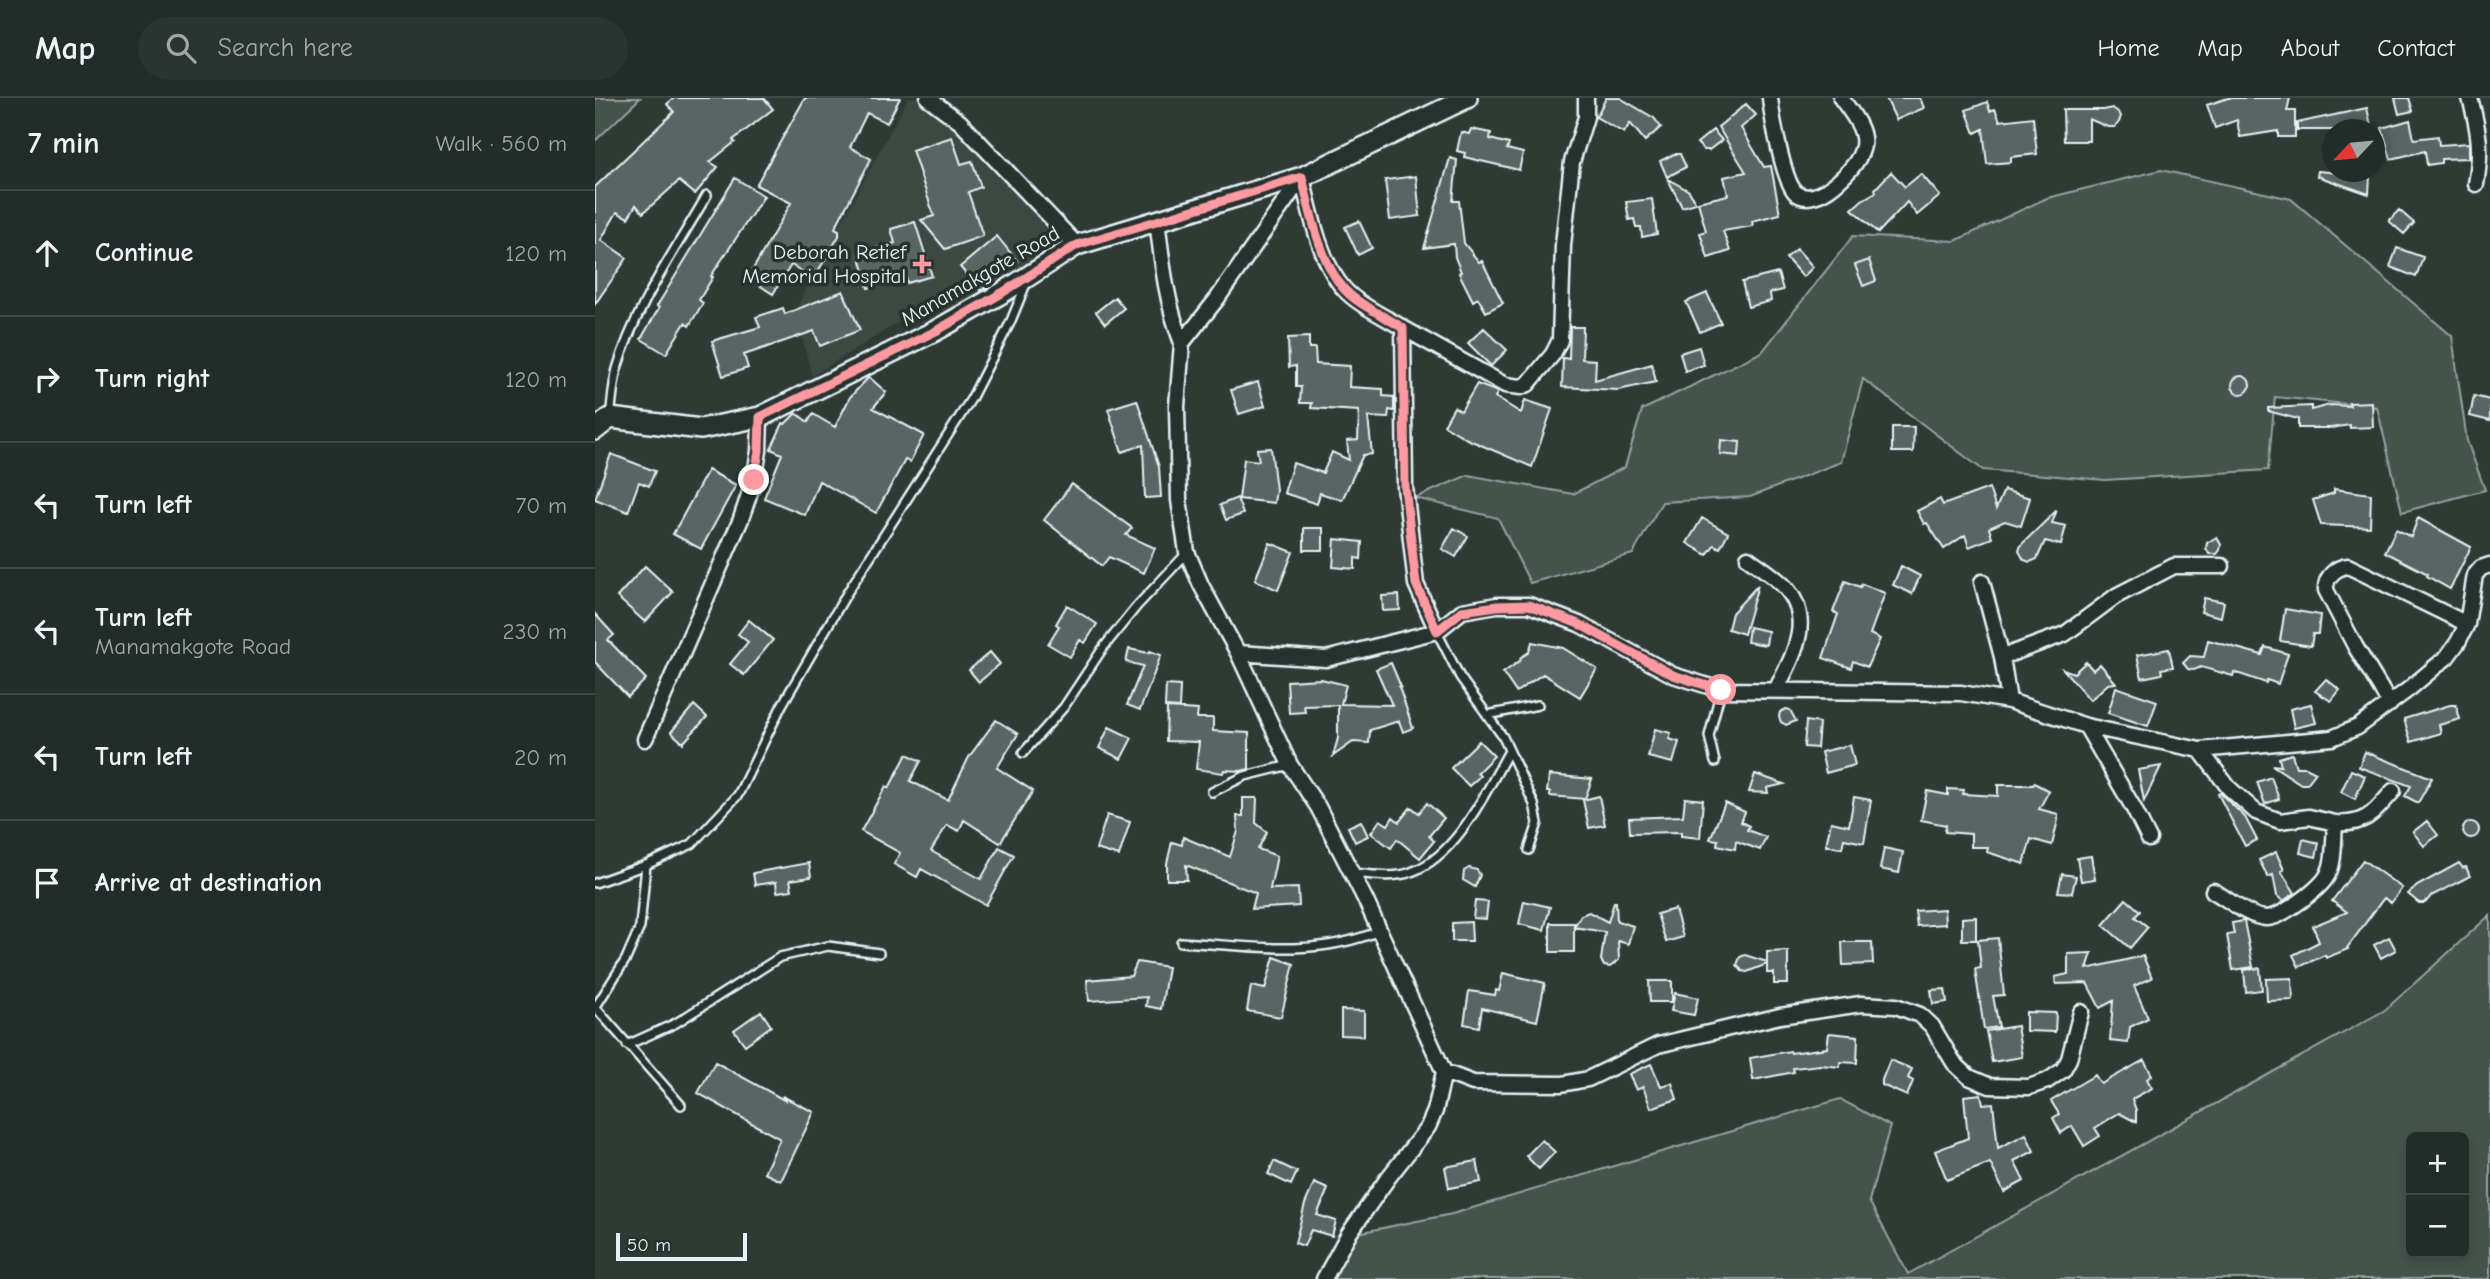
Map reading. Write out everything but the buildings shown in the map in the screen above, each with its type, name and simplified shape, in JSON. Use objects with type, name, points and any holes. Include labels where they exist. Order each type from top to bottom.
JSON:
[{"type":"street","points":[[928,98],[960,122],[1077,245]]},
{"type":"street","name":"Manamakgote Road","points":[[602,424],[701,429],[760,417],[936,331],[1077,245],[1302,177],[1467,98]]},
{"type":"street","points":[[1302,177],[1312,220],[1335,276],[1344,290],[1403,328],[1505,385],[1521,387],[1528,384],[1542,369],[1560,340],[1563,245],[1571,162],[1586,117],[1586,98]]},
{"type":"street","points":[[1770,98],[1787,174],[1797,194],[1806,197],[1821,194],[1834,186],[1855,163],[1863,146],[1862,132],[1841,98]]},
{"type":"street","points":[[2470,98],[2479,131],[2480,163],[2476,184]]},
{"type":"street","points":[[1182,343],[1217,299],[1302,177]]},
{"type":"street","points":[[1157,219],[1164,286],[1182,343],[1177,406],[1179,500],[1187,552],[1290,765],[1318,807],[1352,873],[1444,1072],[1435,1111],[1428,1127],[1364,1212],[1324,1279]]},
{"type":"street","points":[[1403,328],[1405,487],[1416,584],[1437,631]]},
{"type":"street","points":[[645,739],[741,519],[754,480],[759,451],[760,417]]},
{"type":"street","points":[[1748,558],[1783,584],[1801,613],[1797,650],[1776,690]]},
{"type":"street","points":[[1238,653],[1326,659],[1437,631],[1462,611],[1529,605],[1579,624],[1673,675],[1721,690],[1961,693],[2009,701],[2086,726],[2200,750],[2332,738],[2358,727],[2447,657],[2459,642],[2466,624],[2475,575],[2481,568],[2490,565]]},
{"type":"street","points":[[2002,657],[2065,634],[2116,596],[2174,566],[2223,566]]},
{"type":"street","points":[[2390,704],[2355,646],[2326,590],[2325,582],[2329,576],[2341,567],[2348,566],[2466,624]]},
{"type":"street","points":[[1982,582],[2002,657],[2009,701]]},
{"type":"street","points":[[2086,726],[2133,807],[2148,839]]},
{"type":"street","points":[[2200,750],[2229,788],[2256,812],[2280,821],[2309,817],[2350,824],[2375,812],[2393,791]]},
{"type":"street","points":[[2213,891],[2252,914],[2266,918],[2279,915],[2321,886],[2331,870],[2335,823]]},
{"type":"street","points":[[1444,1072],[1473,1083],[1562,1084],[1588,1079],[1658,1045],[1780,1016],[1861,1004],[1896,1006],[1920,1015],[1932,1026],[1954,1063],[1969,1077],[1990,1086],[2029,1087],[2046,1082],[2063,1070],[2069,1059],[2081,1012]]},
{"type":"lane","points":[[602,424],[628,339],[655,285],[707,195]]},
{"type":"lane","points":[[595,883],[646,865],[692,844],[739,796],[782,705],[841,604],[971,399],[1010,323],[1030,274]]},
{"type":"lane","points":[[1024,753],[1064,707],[1103,648],[1187,552]]},
{"type":"lane","points":[[1437,631],[1460,677],[1503,737],[1534,804],[1538,823],[1529,850]]},
{"type":"lane","points":[[1715,762],[1709,736],[1721,690]]},
{"type":"lane","points":[[1487,715],[1538,705]]},
{"type":"lane","points":[[1352,873],[1391,876],[1410,873],[1428,864],[1454,842],[1509,751]]},
{"type":"lane","points":[[1212,792],[1245,776],[1290,765]]},
{"type":"lane","points":[[646,865],[640,926],[626,959],[595,1007],[681,1105]]},
{"type":"lane","points":[[1181,942],[1283,949],[1324,947],[1380,931]]},
{"type":"lane","points":[[627,1045],[676,1023],[780,957],[828,946],[879,953]]},
{"type":"shaded area","points":[[595,98],[640,98],[595,141]]},
{"type":"shaded area","name":"Deborah Retief Memorial Hospital","points":[[908,98],[928,98],[1066,233],[984,295],[947,314],[934,300],[812,376],[795,310]]},
{"type":"shaded area","points":[[2161,170],[2291,199],[2452,336],[2467,441],[2485,490],[2402,512],[2377,407],[2275,397],[2268,470],[2105,480],[1983,470],[1863,379],[1841,462],[1750,497],[1662,502],[1633,554],[1530,583],[1498,518],[1415,498],[1468,475],[1573,494],[1625,467],[1642,410],[1762,352],[1853,236],[1955,241],[2047,198]]},
{"type":"shaded area","points":[[2490,915],[2490,1279],[1324,1279],[1348,1235],[1452,1214],[1840,1099],[1890,1126],[1869,1201],[1908,1274],[2385,1010]]},
{"type":"place","name":"Deborah Retief Memorial Hospital","points":[[922,264]]},
{"type":"route","points":[[754,480],[759,451],[760,417],[936,331],[1077,245],[1302,177],[1312,220],[1328,261],[1344,290],[1403,328],[1405,487],[1416,584],[1437,631],[1462,611],[1529,605],[1579,624],[1673,675],[1721,690]]}]
